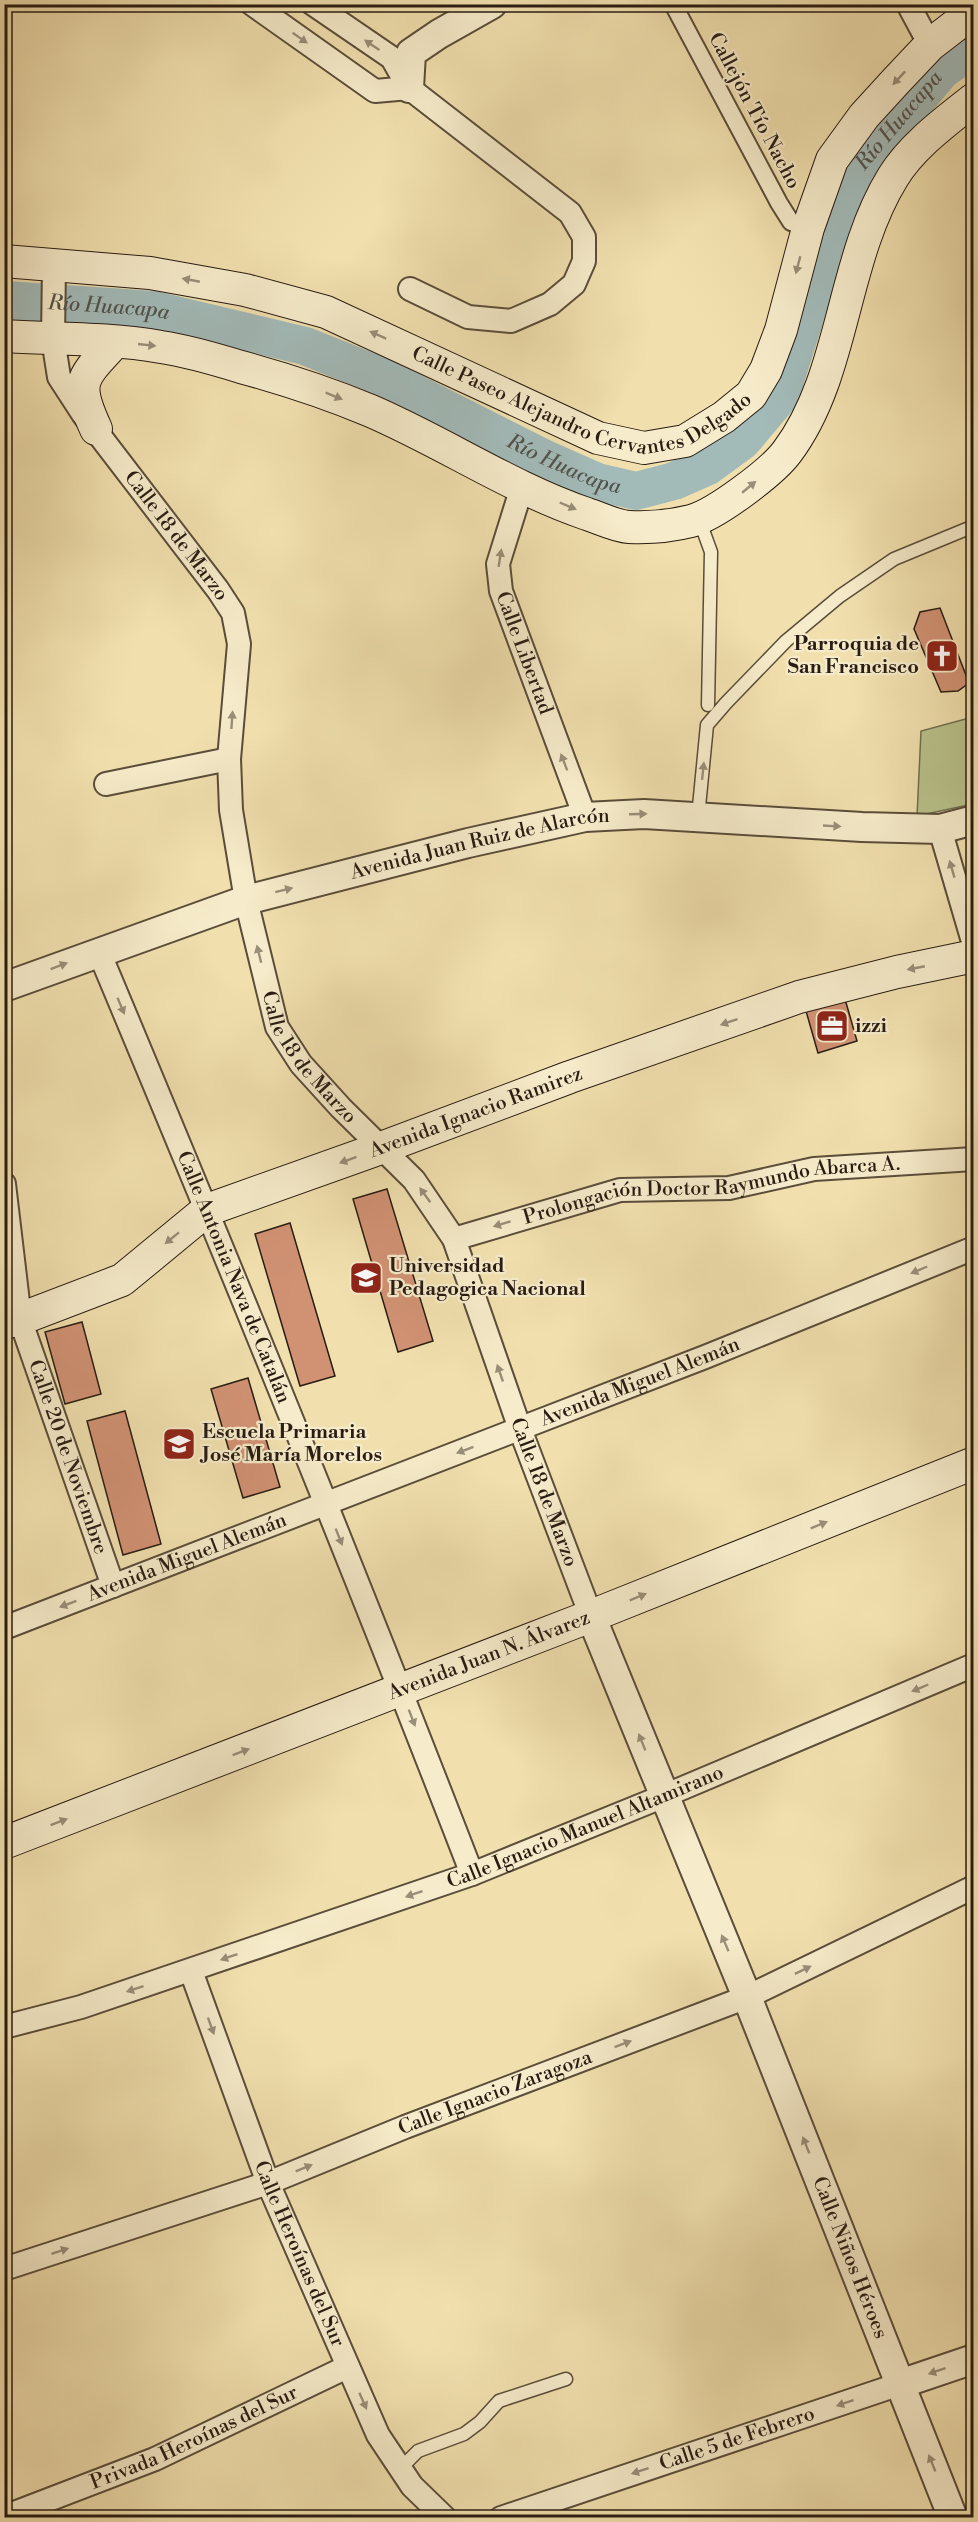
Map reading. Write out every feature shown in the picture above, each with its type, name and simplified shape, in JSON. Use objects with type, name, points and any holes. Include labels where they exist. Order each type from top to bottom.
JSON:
[{"type":"main road","name":"Calle Paseo Alejandro Cervantes Delgado","points":[[4,261],[54,271],[150,273],[245,290],[326,312],[598,438],[644,448],[686,441],[724,417],[751,395],[766,370],[780,330],[808,228],[832,160],[864,116],[930,45],[974,11]]},
{"type":"main road","points":[[4,336],[53,334],[162,347],[309,386],[374,412],[522,487],[576,510],[626,527],[664,526],[698,518],[743,492],[786,454],[816,404],[858,257],[893,177],[923,141],[972,103]]},
{"type":"main road","points":[[96,429],[83,400],[84,379],[115,342]]},
{"type":"main road","name":"Avenida Ignacio Ramirez","points":[[12,1321],[122,1280],[207,1210],[570,1077],[800,997],[897,972],[974,956]]},
{"type":"main road","name":"Avenida Juan N. Álvarez","points":[[4,1844],[401,1691],[974,1463]]},
{"type":"street","points":[[252,4],[375,91],[409,88]]},
{"type":"street","points":[[313,4],[392,58],[409,88],[570,213],[584,237],[584,261],[574,284],[549,304],[511,321],[468,317],[410,289]]},
{"type":"street","points":[[409,88],[411,53],[438,34],[492,4]]},
{"type":"street","name":"Callejón Tío Nacho","points":[[673,4],[779,203],[791,222],[808,228]]},
{"type":"street","points":[[908,4],[930,45]]},
{"type":"street","name":"Calle 18 de Marzo","points":[[54,271],[53,334],[59,377],[82,414],[96,429],[233,613],[239,644],[229,759],[231,810],[246,900],[277,1027],[301,1064],[414,1180],[454,1239],[519,1429],[591,1616],[747,1997]]},
{"type":"street","name":"Calle Libertad","points":[[522,487],[503,541],[498,564],[501,591],[585,817]]},
{"type":"street","points":[[106,784],[229,759]]},
{"type":"street","name":"Avenida Juan Ruiz de Alarcón","points":[[4,987],[246,900],[468,843],[585,817],[644,814],[862,828],[940,828],[974,820]]},
{"type":"street","points":[[940,828],[974,945]]},
{"type":"street","name":"Calle Antonia Nava de Catalán","points":[[99,952],[326,1504],[472,1874]]},
{"type":"street","name":"Prolongación Doctor Raymundo Abarca A.","points":[[454,1239],[620,1190],[729,1188],[814,1168],[974,1159]]},
{"type":"street","name":"Calle 20 de Noviembre","points":[[4,1184],[12,1321],[113,1586]]},
{"type":"street","name":"Avenida Miguel Alemán","points":[[4,1628],[519,1429],[974,1248]]},
{"type":"street","name":"Calle Ignacio Manuel Altamirano","points":[[4,2027],[81,2007],[472,1874],[974,1665]]},
{"type":"street","name":"Calle Ignacio Zaragoza","points":[[4,2269],[268,2183],[405,2127],[747,1997],[974,1887]]},
{"type":"street","name":"Calle Heroínas del Sur","points":[[191,1971],[268,2183],[378,2436],[412,2486],[445,2517]]},
{"type":"street","name":"Calle Niños Héroes","points":[[747,1997],[953,2517]]},
{"type":"street","name":"Calle 5 de Febrero","points":[[501,2517],[974,2359]]},
{"type":"street","name":"Privada Heroínas del Sur","points":[[4,2517],[155,2459],[347,2367]]},
{"type":"lane","points":[[698,518],[711,552],[708,705]]},
{"type":"lane","points":[[698,817],[707,725],[786,641],[840,596],[894,559],[974,526]]},
{"type":"lane","points":[[400,2468],[418,2451],[464,2434],[480,2422],[499,2401],[566,2379]]},
{"type":"green space","points":[[973,717],[973,804],[917,816],[921,731]]},
{"type":"building","name":"Parroquia de San Francisco","points":[[940,608],[969,683],[958,691],[941,692],[914,629],[920,612]]},
{"type":"building","name":"izzi","points":[[845,999],[857,1041],[818,1053],[806,1011]]},
{"type":"building","points":[[387,1189],[433,1341],[398,1352],[353,1199]]},
{"type":"building","points":[[290,1223],[335,1376],[300,1386],[255,1234]]},
{"type":"building","points":[[82,1322],[101,1394],[65,1404],[45,1332]]},
{"type":"building","points":[[248,1378],[280,1487],[243,1498],[211,1389]]},
{"type":"building","points":[[125,1411],[161,1544],[123,1555],[87,1421]]},
{"type":"waterway","name":"Río Huacapa","points":[[4,300],[154,310],[305,346],[385,378],[545,459],[597,482],[636,491],[674,481],[708,466],[742,441],[780,396],[839,210],[861,166],[942,70],[974,48]]},
{"type":"place","name":"Parroquia de San Francisco","points":[[942,656]]},
{"type":"place","name":"izzi","points":[[832,1026]]},
{"type":"place","name":"Universidad Pedagogica Nacional","points":[[366,1278]]},
{"type":"place","name":"Escuela Primaria José María Morelos","points":[[179,1444]]}]
